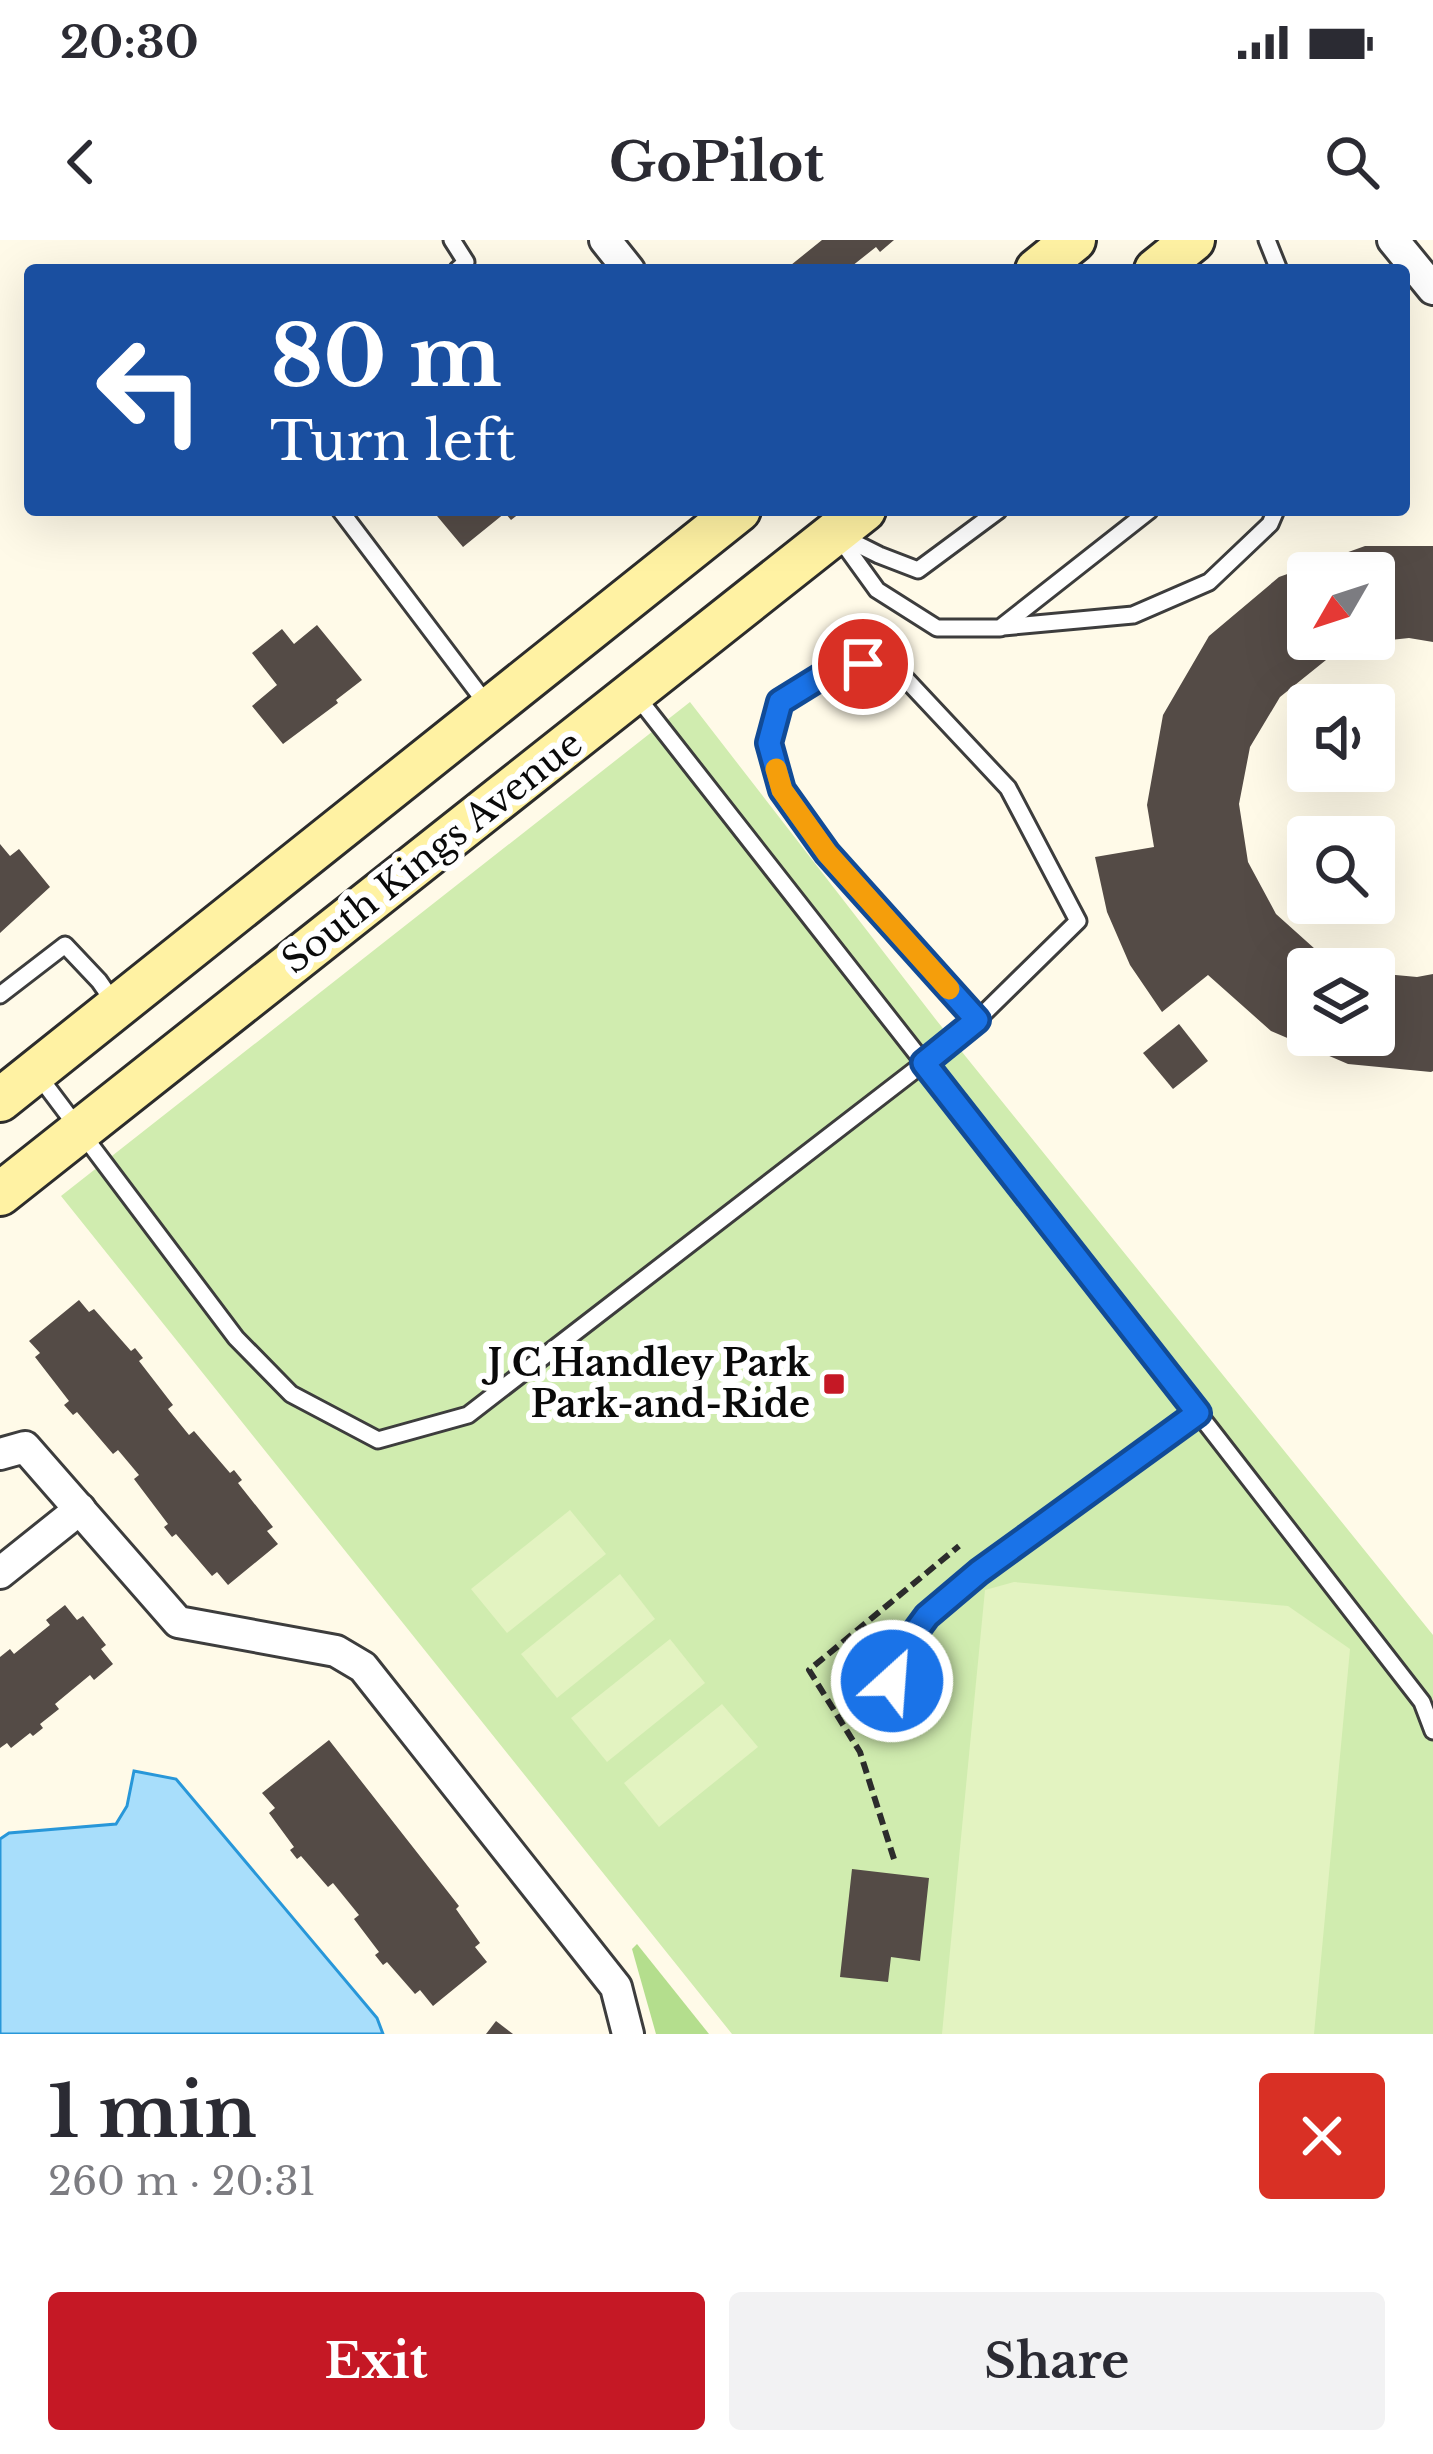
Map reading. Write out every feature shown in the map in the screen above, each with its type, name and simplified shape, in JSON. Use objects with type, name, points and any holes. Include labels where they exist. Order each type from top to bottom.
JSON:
[{"type":"main road","points":[[1044,264],[1074,240]]},
{"type":"main road","points":[[1163,264],[1193,240]]},
{"type":"main road","name":"South Kings Avenue","points":[[12,1084],[117,1006],[731,516]]},
{"type":"main road","name":"South Kings Avenue","points":[[0,1194],[633,692],[839,518]]},
{"type":"street","points":[[605,240],[624,264]]},
{"type":"street","points":[[1393,240],[1433,290]]},
{"type":"street","points":[[0,1454],[26,1447],[178,1622],[336,1651],[363,1667],[616,1987],[628,2034]]},
{"type":"street","points":[[0,1573],[80,1509]]},
{"type":"lane","points":[[345,516],[490,708]]},
{"type":"lane","points":[[839,518],[880,555],[917,570],[991,516]]},
{"type":"lane","points":[[1000,628],[1142,516]]},
{"type":"lane","points":[[839,518],[877,590],[937,628],[1000,628],[1132,615],[1209,582],[1273,516]]},
{"type":"lane","points":[[12,1084],[80,1130],[236,1339],[291,1394],[378,1440],[468,1415],[924,1063],[977,1020],[1078,921],[1008,788],[902,676],[863,664],[822,676],[780,702],[769,743],[782,790],[827,853],[977,1020]]},
{"type":"lane","points":[[633,692],[1422,1702],[1433,1731]]},
{"type":"lane","points":[[0,995],[65,945],[117,1006]]},
{"type":"lane","points":[[886,1708],[892,1681],[927,1616],[979,1572],[1198,1413]]},
{"type":"green space","points":[[690,702],[937,1021],[1433,1635],[1433,2034],[732,2034],[61,1196]]},
{"type":"green space","points":[[570,1510],[606,1554],[507,1633],[471,1589]]},
{"type":"green space","points":[[620,1574],[655,1619],[557,1698],[521,1654]]},
{"type":"green space","points":[[1014,1582],[1288,1606],[1350,1649],[1314,2034],[942,2034],[985,1590]]},
{"type":"green space","points":[[670,1639],[705,1683],[607,1762],[571,1718]]},
{"type":"green space","points":[[722,1704],[758,1747],[659,1827],[624,1783]]},
{"type":"green space","points":[[637,1944],[709,2034],[656,2034],[632,1949]]},
{"type":"water","points":[[134,1771],[176,1779],[377,2018],[383,2034],[0,2034],[0,1839],[9,1833],[116,1824],[127,1806]]},
{"type":"building","points":[[822,240],[894,240],[855,264],[792,264]]},
{"type":"building","points":[[437,516],[501,516],[463,547]]},
{"type":"building","points":[[1365,546],[1433,546],[1433,642],[1395,640],[1395,552],[1348,552]]},
{"type":"building","points":[[1287,574],[1287,660],[1326,660],[1296,684],[1287,684],[1287,691],[1250,747],[1239,804],[1248,862],[1276,914],[1314,948],[1287,948],[1287,1038],[1271,1031],[1208,975],[1162,1012],[1130,965],[1107,912],[1095,857],[1154,847],[1147,805],[1163,715],[1209,636]]},
{"type":"building","points":[[317,625],[362,680],[283,744],[252,706],[277,685],[252,653],[282,629],[294,644]]},
{"type":"building","points":[[0,844],[10,856],[19,849],[50,887],[0,933]]},
{"type":"building","points":[[1433,974],[1433,1071],[1348,1064],[1329,1056],[1395,1056],[1395,975]]},
{"type":"building","points":[[1179,1024],[1208,1061],[1173,1089],[1143,1053]]},
{"type":"building","points":[[79,1300],[89,1312],[94,1309],[131,1351],[135,1348],[143,1358],[139,1361],[173,1405],[168,1409],[230,1473],[234,1470],[242,1480],[238,1483],[273,1527],[267,1531],[278,1544],[228,1585],[217,1572],[212,1576],[176,1534],[172,1537],[164,1527],[168,1524],[134,1479],[139,1475],[118,1450],[113,1454],[77,1412],[73,1415],[64,1405],[69,1401],[35,1357],[40,1353],[29,1341]]},
{"type":"building","points":[[65,1605],[77,1620],[83,1616],[106,1645],[101,1649],[113,1664],[94,1680],[90,1675],[55,1704],[59,1709],[33,1736],[30,1733],[11,1748],[7,1743],[0,1748],[0,1657],[10,1649],[14,1654],[50,1625],[46,1620]]},
{"type":"building","points":[[329,1740],[459,1906],[456,1909],[480,1943],[475,1947],[487,1962],[433,2006],[420,1990],[415,1994],[387,1962],[383,1965],[354,1919],[359,1915],[333,1883],[328,1887],[301,1856],[297,1859],[290,1850],[294,1847],[269,1813],[275,1808],[262,1793]]},
{"type":"building","points":[[852,1869],[929,1878],[920,1961],[891,1957],[888,1982],[840,1977]]},
{"type":"building","points":[[496,2021],[513,2034],[486,2034]]},
{"type":"slow traffic","points":[[776,769],[782,790],[827,853],[949,989]]},
{"type":"place","name":"J C Handley Park Park-and-Ride","points":[[834,1384]]},
{"type":"route","points":[[863,664],[822,676],[780,702],[769,743],[782,790],[827,853],[977,1020],[924,1063],[1198,1413],[979,1572],[927,1616],[892,1681]]}]
